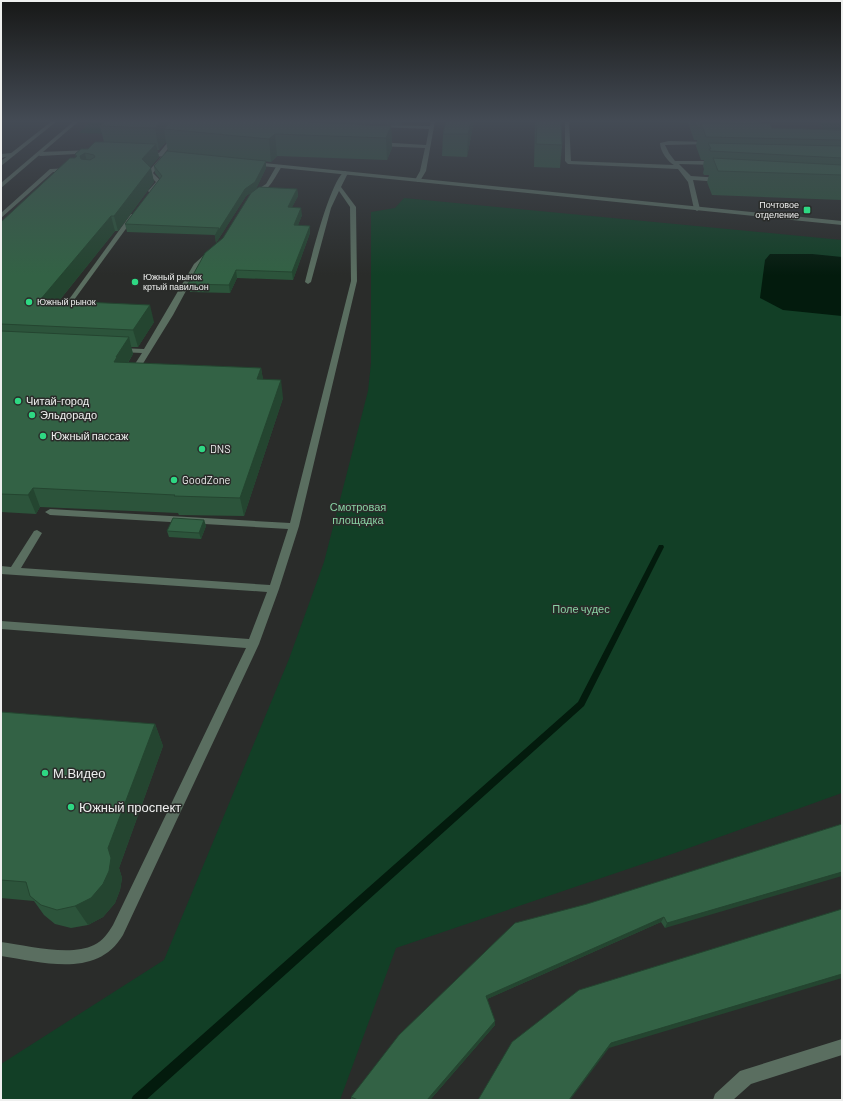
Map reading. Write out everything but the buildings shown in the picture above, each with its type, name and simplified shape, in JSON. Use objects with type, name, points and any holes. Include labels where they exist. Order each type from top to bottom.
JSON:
[{"type":"street","points":[[1,186],[18,172]]},
{"type":"street","points":[[1,216],[49,172]]},
{"type":"street","points":[[149,194],[159,182],[150,172]]},
{"type":"street","points":[[249,198],[268,185],[275,172]]},
{"type":"street","points":[[339,172],[842,223]]},
{"type":"street","points":[[418,180],[422,172]]},
{"type":"street","points":[[684,172],[689,178],[696,198],[697,209]]},
{"type":"street","points":[[308,282],[328,208],[345,173]]},
{"type":"street","points":[[689,178],[727,180]]},
{"type":"street","points":[[1,949],[73,958],[90,955],[107,945],[118,930],[252,644],[274,589],[294,526],[354,281],[353,206],[338,186]]},
{"type":"street","points":[[64,310],[135,212]]},
{"type":"street","points":[[135,370],[170,315],[197,264],[220,244]]},
{"type":"street","points":[[108,349],[147,351]]},
{"type":"street","points":[[50,512],[294,526]]},
{"type":"street","points":[[14,570],[37,533]]},
{"type":"street","points":[[1,570],[274,589]]},
{"type":"street","points":[[1,625],[252,644]]},
{"type":"street","points":[[721,1100],[746,1077],[842,1047]]},
{"type":"green space","name":"Поле чудес","points":[[404,198],[842,240],[842,793],[675,853],[396,948],[340,1100],[1,1100],[1,1064],[164,960],[289,659],[324,562],[368,391],[371,363],[371,212],[395,208]]},
{"type":"shaded area","points":[[770,254],[812,254],[842,257],[842,316],[783,310],[760,298],[765,260]]},
{"type":"waterway","points":[[137,1100],[581,704],[661,547]]},
{"type":"place","name":"Почтовое отделение","points":[[807,210]]},
{"type":"place","name":"Южный рынок кртый павильон","points":[[135,282]]},
{"type":"place","name":"Южный рынок","points":[[29,302]]},
{"type":"place","name":"Читай-город","points":[[18,401]]},
{"type":"place","name":"Эльдорадо","points":[[32,415]]},
{"type":"place","name":"Южный пассаж","points":[[43,436]]},
{"type":"place","name":"DNS","points":[[202,449]]},
{"type":"place","name":"GoodZone","points":[[174,480]]},
{"type":"place","name":"М.Видео","points":[[45,773]]},
{"type":"place","name":"Южный проспект","points":[[71,807]]},
{"type":"park label","name":"Смотровая площадка","points":[[358,513]]}]
